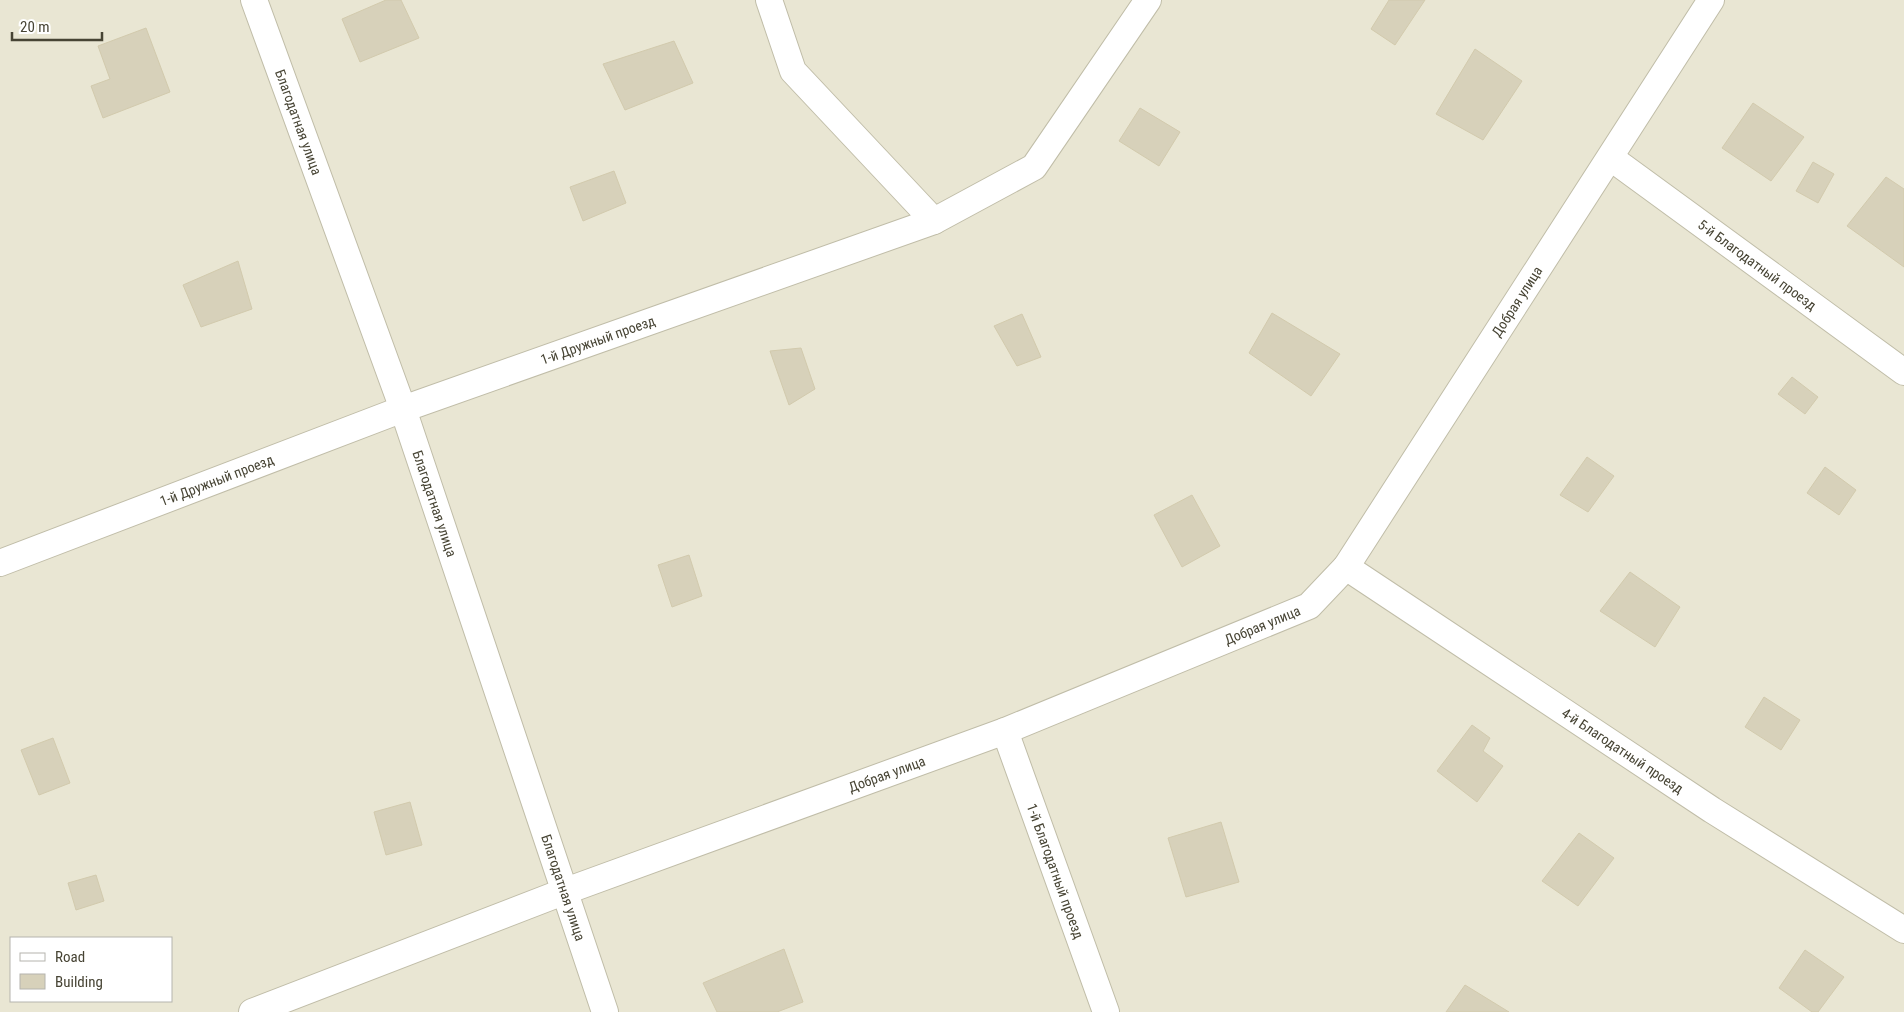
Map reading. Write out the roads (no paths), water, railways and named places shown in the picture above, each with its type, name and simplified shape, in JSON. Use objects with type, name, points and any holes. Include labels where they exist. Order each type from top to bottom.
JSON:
[{"type":"street","name":"Благодатная улица","points":[[254,0],[403,409],[605,1012]]},
{"type":"street","points":[[769,0],[794,71],[934,221]]},
{"type":"street","name":"1-й Дружный проезд","points":[[0,563],[403,409],[934,221],[1034,167],[1148,0]]},
{"type":"street","name":"Добрая улица","points":[[252,1012],[564,892],[1005,731],[1309,606],[1346,567],[1711,0]]},
{"type":"street","name":"5-й Благодатный проезд","points":[[1610,158],[1904,372]]},
{"type":"street","name":"4-й Благодатный проезд","points":[[1346,567],[1712,810],[1904,930]]},
{"type":"street","name":"1-й Благодатный проезд","points":[[1005,731],[1106,1012]]}]
